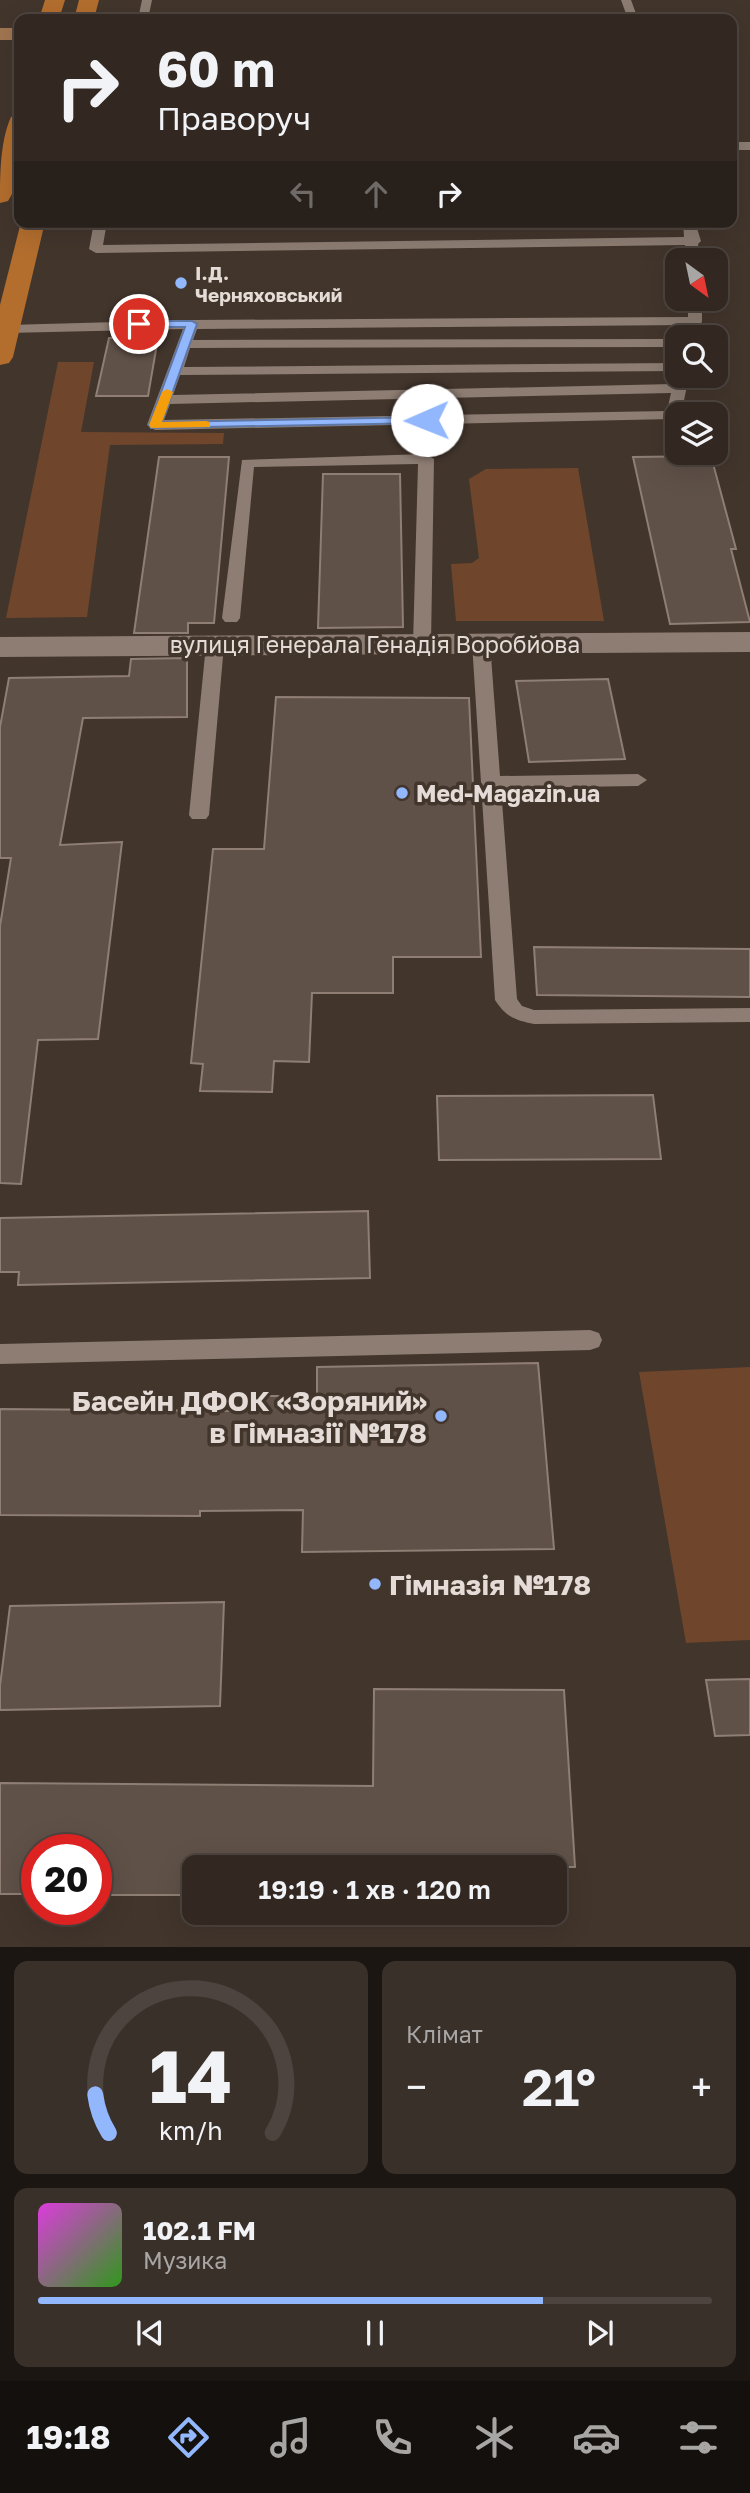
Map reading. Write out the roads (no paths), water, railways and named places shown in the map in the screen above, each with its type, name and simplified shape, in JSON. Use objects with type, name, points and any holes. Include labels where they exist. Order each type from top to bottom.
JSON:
[{"type":"main road","points":[[0,196],[14,141]]},
{"type":"main road","points":[[0,357],[32,228]]},
{"type":"street","name":"вулиця Генерала Генадія Воробйова","points":[[0,647],[750,642]]},
{"type":"lane","points":[[100,228],[96,248],[694,241]]},
{"type":"lane","points":[[691,228],[694,248]]},
{"type":"lane","points":[[694,325],[695,312]]},
{"type":"lane","points":[[7,329],[192,324],[695,321]]},
{"type":"lane","points":[[192,324],[155,425],[673,415],[679,388]]},
{"type":"lane","points":[[185,344],[665,343]]},
{"type":"lane","points":[[175,371],[665,367]]},
{"type":"lane","points":[[164,400],[665,383]]},
{"type":"lane","points":[[231,618],[247,463],[426,459],[422,644]]},
{"type":"lane","points":[[481,643],[506,1000],[515,1012],[534,1017],[750,1016]]},
{"type":"lane","points":[[199,815],[215,646]]},
{"type":"lane","points":[[491,782],[638,780]]},
{"type":"lane","points":[[0,1354],[590,1340]]},
{"type":"place","name":"І.Д. Черняховський","points":[[181,283]]},
{"type":"place","name":"Med-Magazin.ua","points":[[402,793]]},
{"type":"place","name":"Басейн ДФОК «Зоряний» в Гімназії №178","points":[[441,1416]]},
{"type":"place","name":"Гімназія №178","points":[[375,1584]]}]
